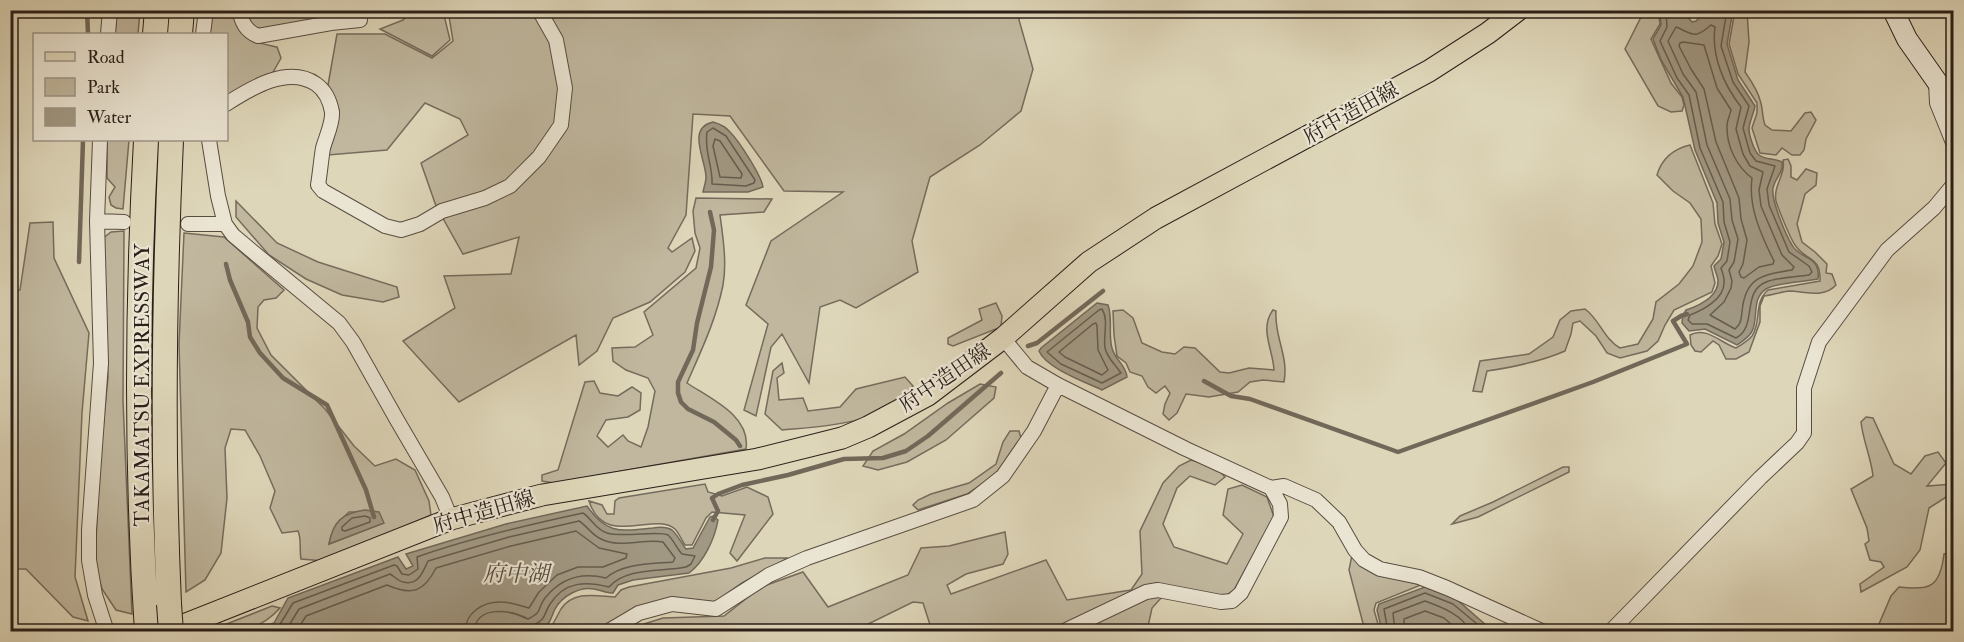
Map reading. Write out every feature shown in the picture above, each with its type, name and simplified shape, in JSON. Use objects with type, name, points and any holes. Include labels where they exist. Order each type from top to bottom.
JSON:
[{"type":"highway","points":[[155,33],[157,10]]},
{"type":"highway","points":[[180,33],[182,10]]},
{"type":"highway","name":"TAKAMATSU EXPRESSWAY","points":[[146,141],[140,251],[139,401],[146,622]]},
{"type":"highway","name":"TAKAMATSU EXPRESSWAY","points":[[171,141],[166,255],[164,401],[171,632]]},
{"type":"main road","name":"府中造田線","points":[[166,632],[452,519],[542,495],[758,459],[842,438],[868,427],[928,395],[1003,338],[1089,262],[1156,218],[1429,71],[1488,33],[1518,10]]},
{"type":"main road","points":[[1893,10],[1907,39],[1953,106]]},
{"type":"street","points":[[108,33],[110,10]]},
{"type":"street","points":[[203,33],[206,10]]},
{"type":"street","points":[[239,10],[242,24],[250,33],[258,36],[360,20]]},
{"type":"street","points":[[228,103],[268,81],[296,76],[320,86],[328,97],[332,114],[323,149],[318,185],[323,191],[385,226],[401,230],[420,224],[442,211],[485,198],[510,186],[539,158],[561,125],[565,88],[556,40],[538,10]]},
{"type":"street","points":[[1936,83],[1937,103],[1953,146]]},
{"type":"street","points":[[100,141],[97,221],[101,363],[89,530],[89,560],[95,595],[107,632]]},
{"type":"street","points":[[209,141],[225,224],[239,240],[339,323],[442,497],[452,519]]},
{"type":"street","points":[[1610,632],[1797,443],[1804,433],[1804,388],[1819,342],[1887,250],[1934,208],[1953,184]]},
{"type":"street","points":[[97,221],[124,222]]},
{"type":"street","points":[[188,224],[225,224]]},
{"type":"street","points":[[1003,338],[1027,368],[1186,449],[1271,488],[1280,504],[1281,517],[1241,592],[1232,601],[1221,602],[1158,590],[1146,592],[1062,632]]},
{"type":"street","points":[[607,632],[639,613],[672,604],[716,609],[769,575],[807,558],[973,500],[1003,476],[1034,431],[1059,385]]},
{"type":"street","points":[[1271,488],[1284,486],[1316,500],[1339,522],[1355,550],[1364,560],[1380,569],[1419,577],[1438,584],[1544,632]]},
{"type":"green space","points":[[413,10],[443,11],[450,40],[432,56],[380,29],[403,20]]},
{"type":"green space","points":[[448,10],[1020,11],[1019,20],[1033,69],[1021,111],[980,145],[930,177],[912,241],[918,272],[856,308],[840,300],[820,307],[809,383],[782,334],[771,347],[756,416],[744,410],[768,324],[746,305],[771,241],[843,192],[784,191],[730,116],[693,114],[686,215],[668,248],[672,252],[692,238],[695,251],[685,272],[650,302],[613,318],[597,351],[579,365],[576,335],[459,402],[403,341],[455,308],[444,276],[511,274],[519,237],[463,254],[436,206],[421,163],[468,135],[460,119],[425,103],[387,150],[328,155],[339,110],[328,85],[337,34],[385,34],[432,58],[453,41]]},
{"type":"green space","points":[[117,11],[140,11],[138,33],[115,33]]},
{"type":"green space","points":[[211,11],[234,11],[239,28],[247,38],[277,47],[281,58],[272,74],[228,98],[228,33],[209,33]]},
{"type":"green space","points":[[244,11],[319,11],[321,18],[266,31],[256,28],[244,17]]},
{"type":"green space","points":[[1641,11],[1658,11],[1660,24],[1651,39],[1671,83],[1682,97],[1684,105],[1682,111],[1671,112],[1658,106],[1625,49],[1641,17]]},
{"type":"green space","points":[[1735,11],[1747,11],[1749,42],[1745,72],[1759,96],[1765,125],[1772,130],[1791,131],[1805,113],[1811,112],[1816,120],[1800,155],[1792,155],[1782,148],[1776,155],[1760,153],[1752,128],[1757,113],[1757,103],[1738,74],[1729,44]]},
{"type":"green space","points":[[107,141],[129,141],[123,209],[111,205],[109,197],[115,187],[107,178]]},
{"type":"green space","points":[[1690,145],[1713,203],[1715,224],[1722,244],[1711,266],[1715,283],[1712,292],[1674,310],[1658,341],[1647,351],[1620,358],[1607,353],[1596,336],[1580,321],[1573,323],[1565,351],[1527,364],[1487,371],[1482,392],[1473,391],[1480,361],[1529,354],[1553,337],[1560,320],[1571,311],[1585,309],[1595,318],[1610,340],[1620,348],[1638,344],[1653,319],[1656,302],[1679,284],[1693,266],[1702,242],[1701,219],[1690,203],[1673,191],[1657,175],[1669,155]]},
{"type":"green space","points":[[1788,159],[1791,166],[1791,177],[1797,180],[1806,169],[1817,173],[1816,185],[1805,194],[1797,224],[1802,242],[1827,264],[1826,273],[1832,274],[1836,285],[1820,293],[1789,291],[1764,296],[1760,306],[1760,322],[1749,352],[1736,359],[1726,359],[1719,345],[1713,341],[1701,352],[1695,351],[1691,345],[1690,335],[1696,333],[1708,334],[1736,348],[1749,340],[1757,324],[1759,306],[1763,295],[1768,290],[1820,281],[1818,267],[1795,245],[1776,201],[1776,190],[1783,170],[1783,160]]},
{"type":"green space","points":[[696,198],[772,199],[764,212],[720,215],[725,259],[723,285],[712,323],[687,383],[718,402],[736,418],[746,437],[746,449],[554,483],[542,481],[542,475],[558,470],[585,382],[594,381],[600,393],[618,396],[632,387],[641,393],[640,410],[628,417],[606,420],[597,436],[608,447],[623,435],[628,441],[641,447],[648,427],[655,391],[648,378],[626,370],[613,361],[612,348],[635,347],[653,335],[644,312],[696,268],[700,248],[695,233],[693,211]]},
{"type":"green space","points":[[236,201],[277,243],[318,262],[397,287],[399,297],[383,302],[342,295],[306,279],[269,255],[236,217]]},
{"type":"green space","points":[[53,222],[54,258],[89,333],[82,413],[75,577],[88,621],[73,617],[26,569],[11,569],[11,292],[20,290],[30,223]]},
{"type":"green space","points":[[124,231],[123,401],[132,614],[116,610],[102,589],[95,565],[99,470],[108,377],[102,239],[111,232]]},
{"type":"green space","points":[[184,233],[224,237],[284,290],[276,298],[264,300],[258,307],[257,328],[271,355],[325,409],[354,446],[375,466],[396,459],[415,470],[429,501],[431,515],[324,561],[301,559],[298,531],[282,533],[270,508],[275,491],[260,456],[245,430],[231,429],[225,448],[227,498],[221,553],[205,580],[186,592],[179,344]],"holes":[[[349,512],[378,512],[383,523],[329,544],[336,526]]]},
{"type":"green space","points":[[996,303],[1002,316],[1001,327],[953,346],[948,344],[948,338],[982,320],[979,309]]},
{"type":"green space","points":[[1123,310],[1133,318],[1142,343],[1162,352],[1175,354],[1184,347],[1195,348],[1220,372],[1229,373],[1249,368],[1274,370],[1267,324],[1273,310],[1276,311],[1277,329],[1285,364],[1284,382],[1263,380],[1250,382],[1238,392],[1209,397],[1186,394],[1177,413],[1169,420],[1163,414],[1170,393],[1165,386],[1156,393],[1148,387],[1142,376],[1130,372],[1126,363],[1117,356],[1113,311]]},
{"type":"green space","points":[[782,363],[784,373],[777,378],[779,400],[803,398],[808,411],[840,407],[856,389],[905,377],[913,386],[886,409],[870,416],[835,425],[782,430],[765,414],[773,371]]},
{"type":"green space","points":[[980,384],[996,387],[994,398],[946,440],[907,462],[878,470],[863,466],[873,451],[904,434]]},
{"type":"green space","points":[[1866,417],[1873,418],[1894,464],[1911,474],[1925,456],[1938,452],[1946,463],[1927,486],[1953,484],[1954,492],[1929,508],[1920,550],[1907,567],[1861,592],[1860,584],[1884,567],[1881,562],[1870,560],[1865,544],[1869,541],[1867,528],[1851,489],[1873,476],[1861,422]]},
{"type":"green space","points":[[1010,431],[1019,431],[1021,438],[995,475],[967,494],[918,510],[913,505],[931,494],[969,483],[996,464],[1003,442]]},
{"type":"green space","points":[[1191,460],[1216,467],[1225,477],[1215,485],[1190,476],[1177,488],[1163,524],[1174,547],[1227,564],[1243,534],[1223,515],[1228,489],[1242,485],[1267,497],[1274,517],[1234,590],[1225,596],[1171,587],[1152,608],[1147,631],[932,631],[923,603],[913,602],[854,631],[782,631],[775,626],[760,632],[632,632],[644,624],[663,618],[724,616],[761,587],[803,572],[828,607],[908,575],[921,548],[949,546],[1005,532],[1008,554],[1003,564],[966,574],[947,585],[951,594],[1046,560],[1067,600],[1131,590],[1142,574],[1140,531],[1163,483],[1179,466]]},
{"type":"green space","points":[[1563,467],[1569,467],[1569,472],[1478,517],[1452,524],[1460,516]]},
{"type":"green space","points":[[705,484],[708,492],[722,496],[747,487],[768,497],[773,514],[737,561],[730,553],[745,515],[712,512],[706,518],[692,545],[685,545],[675,529],[666,525],[617,526],[606,523],[596,515],[589,501],[602,505],[607,514],[614,514],[615,501],[619,498]]},
{"type":"green space","points":[[1952,553],[1953,583],[1949,595],[1953,592],[1953,620],[1947,631],[1876,631],[1891,596],[1899,587],[1919,588],[1932,584],[1940,574],[1944,554]]},
{"type":"green space","points":[[1352,555],[1384,575],[1421,585],[1376,603],[1374,610],[1380,631],[1365,631],[1349,570]]},
{"type":"green space","points":[[765,558],[788,558],[742,583],[712,604],[632,610],[594,631],[543,632],[549,630],[561,609],[572,599],[593,595],[615,597],[621,590],[629,587],[731,568]]},
{"type":"green space","points":[[272,606],[280,608],[256,626],[230,631],[209,631]]},
{"type":"water","points":[[1660,11],[1685,11],[1692,22],[1706,11],[1733,11],[1727,44],[1738,80],[1755,106],[1749,129],[1752,143],[1761,157],[1782,162],[1782,169],[1773,188],[1776,208],[1792,245],[1813,262],[1818,271],[1818,279],[1777,285],[1766,289],[1757,302],[1752,332],[1737,345],[1705,329],[1689,331],[1682,323],[1686,310],[1701,303],[1715,292],[1718,281],[1714,266],[1721,259],[1724,242],[1718,223],[1717,203],[1695,150],[1683,97],[1661,60],[1653,39],[1661,25]]},
{"type":"water","points":[[713,122],[725,127],[734,136],[754,167],[763,187],[748,192],[703,192],[706,177],[699,138],[705,125]]},
{"type":"water","points":[[1097,303],[1108,305],[1112,348],[1125,369],[1127,377],[1102,390],[1058,369],[1049,363],[1039,351]]},
{"type":"water","name":"府中湖","points":[[587,506],[601,522],[616,529],[660,527],[670,529],[686,549],[693,548],[710,517],[713,516],[718,520],[708,549],[689,573],[633,580],[618,585],[613,593],[589,588],[577,591],[558,604],[547,624],[534,630],[500,626],[483,632],[253,631],[274,623],[288,598],[398,557],[406,569],[413,566],[406,554],[506,524]]},
{"type":"water","points":[[365,510],[379,512],[384,523],[329,544],[333,530],[340,520],[350,513]]},
{"type":"water","points":[[1425,587],[1456,599],[1486,625],[1481,631],[1382,631],[1377,610],[1379,604]]},
{"type":"waterway","points":[[87,10],[88,33]]},
{"type":"waterway","points":[[79,262],[83,141]]},
{"type":"waterway","points":[[710,212],[714,230],[711,267],[697,323],[693,350],[678,382],[678,393],[681,402],[688,409],[714,422],[740,446]]},
{"type":"waterway","points":[[226,264],[230,280],[248,322],[250,337],[260,353],[283,378],[327,405],[366,490],[374,517]]},
{"type":"waterway","points":[[1028,346],[1037,343],[1103,291]]},
{"type":"waterway","points":[[1204,381],[1231,396],[1250,399],[1398,452],[1593,382],[1687,344],[1673,321],[1687,314]]},
{"type":"waterway","points":[[713,520],[718,511],[712,498],[742,485],[844,459],[883,458],[906,451],[928,436],[1001,373]]}]
